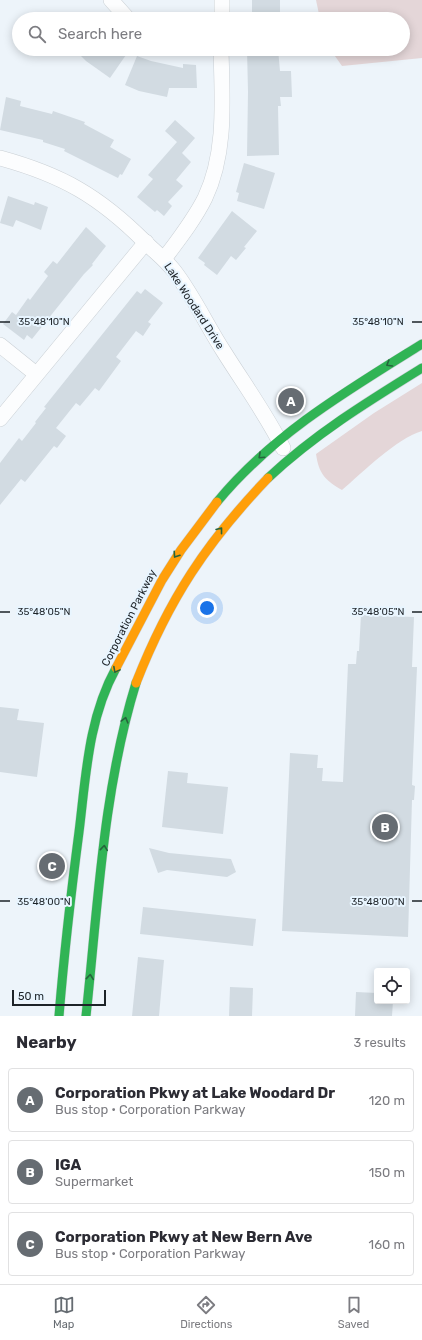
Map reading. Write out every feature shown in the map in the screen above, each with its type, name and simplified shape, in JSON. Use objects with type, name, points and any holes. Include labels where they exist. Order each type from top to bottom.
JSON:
[{"type":"main road","name":"Corporation Parkway","points":[[59,1016],[84,784],[92,736],[104,693],[148,604],[184,543],[229,487],[301,421],[340,394],[422,344]]},
{"type":"main road","points":[[86,1016],[110,793],[118,747],[130,702],[154,638],[187,577],[214,538],[238,508],[259,486],[289,459],[336,421],[422,368]]},
{"type":"street","points":[[111,0],[122,12]]},
{"type":"street","points":[[222,0],[222,12]]},
{"type":"street","points":[[164,259],[197,212],[206,196],[214,170],[221,134],[221,56]]},
{"type":"street","name":"Lake Woodard Drive","points":[[0,158],[47,172],[85,193],[110,209],[164,259],[176,273],[223,352],[268,418],[289,459]]},
{"type":"street","points":[[0,419],[146,242]]},
{"type":"street","points":[[0,345],[36,374]]},
{"type":"shaded area","points":[[316,0],[422,0],[422,58],[342,66],[335,56],[410,56],[410,12],[319,12]]},
{"type":"shaded area","points":[[422,383],[422,431],[401,441],[391,448],[342,490],[331,483],[321,472],[316,454],[374,413]]},
{"type":"building","points":[[252,0],[280,0],[280,12],[252,12]]},
{"type":"building","points":[[81,56],[125,56],[110,78]]},
{"type":"building","points":[[137,56],[151,61],[183,68],[183,64],[196,65],[197,88],[169,88],[167,97],[139,91],[125,85]]},
{"type":"building","points":[[247,56],[279,56],[280,71],[291,71],[292,97],[280,97],[281,106],[278,106],[279,155],[247,156]]},
{"type":"building","points":[[6,97],[21,101],[20,106],[52,114],[53,111],[85,122],[84,124],[114,140],[110,147],[131,159],[122,175],[120,174],[118,178],[64,151],[65,149],[43,142],[43,140],[0,130]]},
{"type":"building","points":[[175,120],[195,138],[182,153],[191,162],[176,180],[183,186],[168,202],[172,206],[164,216],[157,210],[155,212],[137,197],[153,179],[148,175],[177,142],[165,131]]},
{"type":"building","points":[[244,163],[275,173],[264,209],[237,201],[239,193],[236,192]]},
{"type":"building","points":[[8,196],[34,205],[35,202],[48,207],[41,230],[16,220],[13,227],[0,223]]},
{"type":"building","points":[[232,211],[257,231],[236,260],[231,256],[217,275],[204,265],[205,263],[198,258]]},
{"type":"building","points":[[86,227],[106,246],[92,264],[93,265],[84,274],[32,339],[27,335],[24,340],[3,324],[12,312],[16,315],[28,298],[30,300],[48,276],[44,272],[53,261],[57,264]]},
{"type":"building","points":[[145,289],[163,303],[148,322],[151,324],[143,336],[136,331],[116,357],[121,361],[99,391],[95,388],[80,406],[76,403],[56,428],[66,436],[57,448],[54,446],[25,482],[21,479],[0,505],[0,463],[19,438],[22,441],[46,408],[44,407],[137,291],[141,294]]},
{"type":"building","points":[[361,615],[414,617],[412,667],[417,667],[412,785],[415,786],[414,800],[412,800],[408,937],[282,931],[290,753],[318,755],[317,768],[323,768],[322,781],[343,782],[348,664],[356,664],[357,651],[359,651]]},
{"type":"building","points":[[0,707],[19,709],[17,720],[44,723],[37,777],[0,772]]},
{"type":"building","points":[[168,771],[188,773],[187,783],[228,787],[223,834],[162,827]]},
{"type":"building","points":[[149,848],[169,853],[231,859],[236,872],[227,877],[167,870],[158,873]]},
{"type":"building","points":[[143,907],[256,919],[253,946],[140,934]]},
{"type":"building","points":[[138,957],[164,960],[159,1016],[132,1016]]},
{"type":"building","points":[[230,987],[253,988],[252,1016],[229,1016]]},
{"type":"building","points":[[356,992],[374,993],[374,1004],[393,1004],[392,1016],[355,1016]]},
{"type":"traffic: fast","points":[[217,502],[262,455],[287,434],[339,396],[422,344]]},
{"type":"traffic: fast","points":[[268,478],[323,433],[361,406],[422,368]]},
{"type":"traffic: fast","points":[[59,1016],[70,901],[86,769],[99,707],[116,668]]},
{"type":"traffic: fast","points":[[86,1016],[98,890],[109,806],[125,723],[136,683]]},
{"type":"traffic: slow","points":[[136,683],[162,625],[191,573],[226,526],[268,478]]},
{"type":"traffic: slow","points":[[116,668],[162,580],[181,550],[217,502]]},
{"type":"place","name":"Corporation Pkwy at Lake Woodard Dr","points":[[291,401]]},
{"type":"place","name":"IGA","points":[[385,827]]},
{"type":"place","name":"Corporation Pkwy at New Bern Ave","points":[[52,866]]}]
